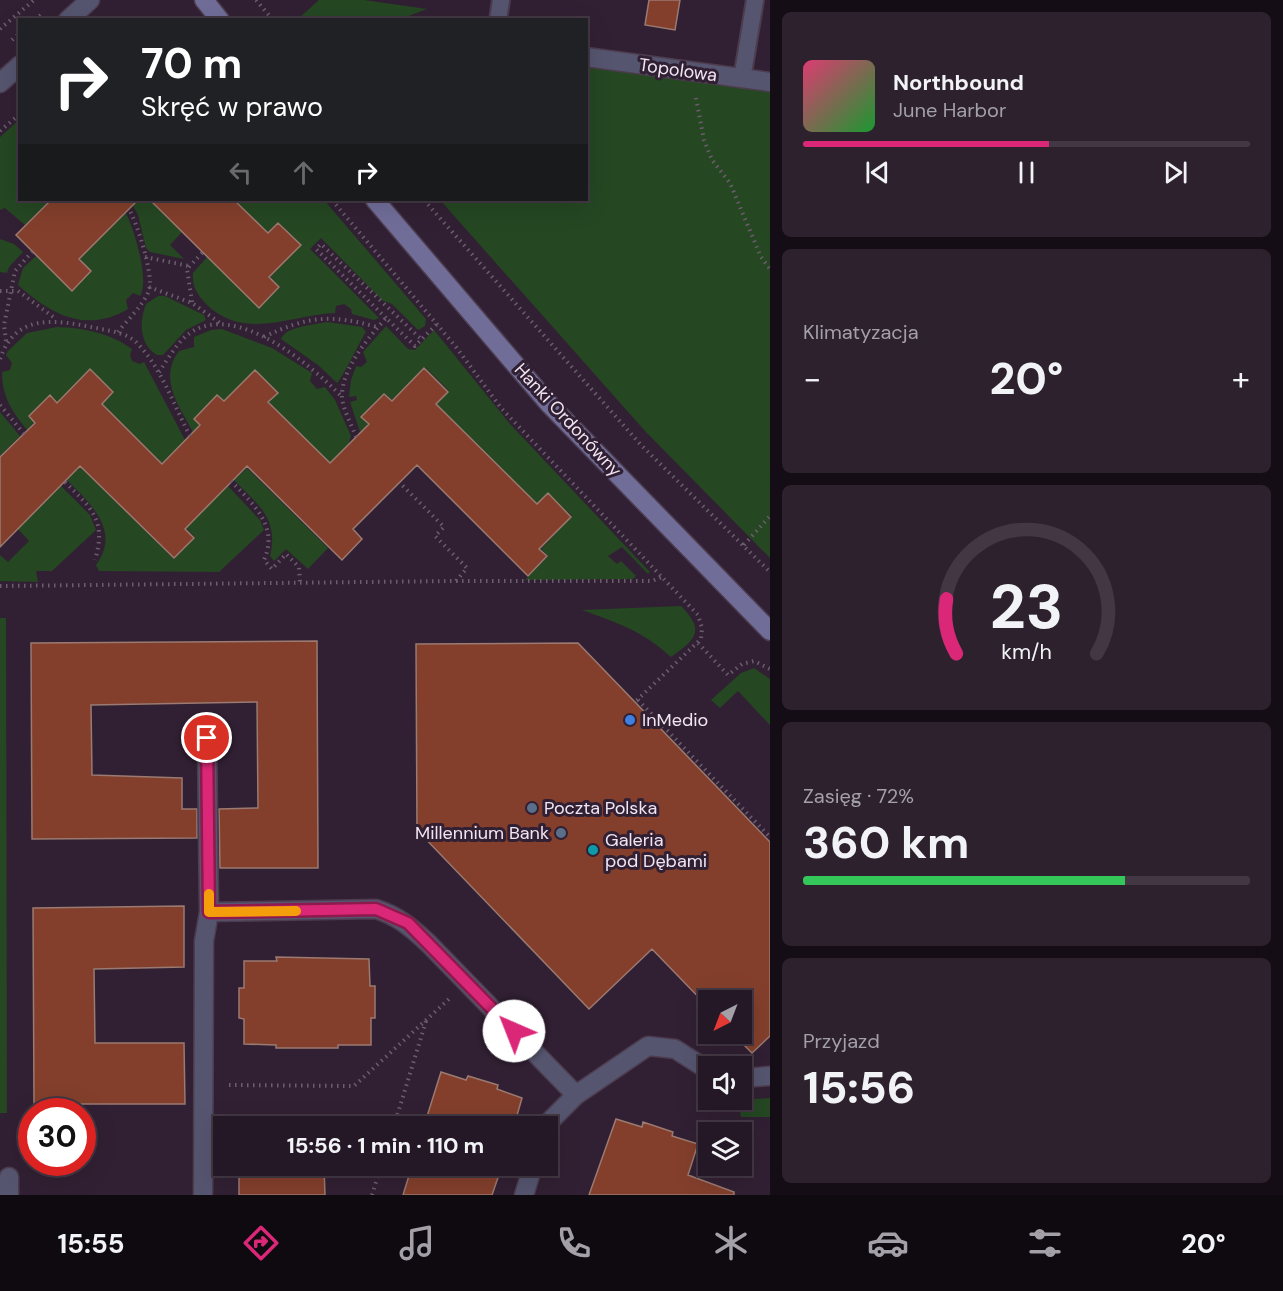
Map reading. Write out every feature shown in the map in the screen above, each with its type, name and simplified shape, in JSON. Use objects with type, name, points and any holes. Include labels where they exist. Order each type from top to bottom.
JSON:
[{"type":"street","points":[[70,18],[90,0]]},
{"type":"street","points":[[204,0],[218,18]]},
{"type":"street","name":"Topolowa","points":[[588,57],[770,82]]},
{"type":"street","points":[[0,83],[18,67]]},
{"type":"street","name":"Hanki Ordonówny","points":[[376,201],[549,404],[770,631]]},
{"type":"street","points":[[203,1195],[201,1084],[204,941],[209,912],[207,738]]},
{"type":"street","points":[[209,912],[376,909],[408,923],[576,1095]]},
{"type":"street","points":[[555,1116],[576,1095],[648,1046],[675,1049],[698,1064]]},
{"type":"street","points":[[752,1077],[770,1076]]},
{"type":"street","points":[[9,1176],[9,1195]]},
{"type":"street","points":[[524,1195],[530,1176]]},
{"type":"lane","points":[[498,18],[501,0]]},
{"type":"lane","points":[[742,79],[755,0]]},
{"type":"path","points":[[0,29],[34,0]]},
{"type":"path","points":[[258,1],[271,18]]},
{"type":"path","points":[[692,72],[704,140],[712,160],[730,183],[760,257],[770,268]]},
{"type":"path","points":[[0,131],[18,116]]},
{"type":"path","points":[[333,201],[437,324],[501,408],[698,615],[702,628],[702,639],[637,701],[770,837]]},
{"type":"path","points":[[425,201],[640,444],[770,572]]},
{"type":"path","points":[[118,332],[149,287],[151,277],[135,220],[129,209]]},
{"type":"path","points":[[421,339],[321,244],[316,249],[414,346],[437,324]]},
{"type":"path","points":[[0,359],[6,342],[4,325],[15,271],[32,252]]},
{"type":"path","points":[[192,303],[187,269],[203,252]]},
{"type":"path","points":[[144,257],[189,266]]},
{"type":"path","points":[[149,287],[192,303],[219,322],[263,337],[287,350],[319,374],[342,397],[356,437]]},
{"type":"path","points":[[0,291],[18,291],[59,321]]},
{"type":"path","points":[[263,337],[302,321],[327,317],[349,319],[377,327]]},
{"type":"path","points":[[342,397],[354,360],[386,318]]},
{"type":"path","points":[[6,342],[32,325],[59,321],[118,332],[136,341],[153,361],[190,436]]},
{"type":"path","points":[[158,373],[190,333],[219,322]]},
{"type":"path","points":[[0,405],[24,434]]},
{"type":"path","points":[[65,482],[92,510],[98,522],[100,533],[95,560]]},
{"type":"path","points":[[231,482],[259,510],[268,527],[268,551],[264,560],[272,569],[286,554],[299,567],[300,583]]},
{"type":"path","points":[[400,483],[444,527],[435,536],[467,568],[456,581]]},
{"type":"path","points":[[744,545],[770,516]]},
{"type":"path","points":[[0,586],[652,581],[662,577]]},
{"type":"path","points":[[698,643],[728,675],[742,664],[754,660],[770,669]]},
{"type":"path","points":[[201,1084],[354,1086],[467,982]]},
{"type":"path","points":[[396,1116],[427,1020]]},
{"type":"path","points":[[372,1195],[378,1176]]},
{"type":"green space","points":[[319,0],[364,0],[427,9],[404,18],[299,18]]},
{"type":"green space","points":[[588,67],[770,92],[770,558],[645,431],[441,201],[588,201]]},
{"type":"green space","points":[[18,121],[18,201],[49,201],[25,225],[5,208],[0,210],[0,137]]},
{"type":"green space","points":[[138,201],[150,201],[182,232],[170,245],[184,259],[150,252],[146,248],[138,215],[133,206]]},
{"type":"green space","points":[[236,201],[325,201],[426,319],[425,326],[418,330],[392,304],[383,301],[321,238],[310,249],[379,318],[374,320],[352,314],[351,309],[344,304],[336,306],[335,313],[268,323],[237,322],[222,316],[207,305],[198,294],[194,287],[193,273],[207,257],[259,308],[280,287],[270,277],[302,245],[278,222],[268,232]]},
{"type":"green space","points":[[126,213],[137,242],[143,279],[140,296],[133,293],[126,300],[128,309],[98,320],[69,317],[43,304],[18,285],[23,268],[36,256],[72,291],[92,271],[80,259]]},
{"type":"green space","points":[[0,239],[14,244],[23,252],[9,267],[7,273],[0,272]]},
{"type":"green space","points":[[158,296],[165,296],[204,315],[206,320],[186,330],[163,355],[157,355],[151,350],[142,332],[142,318],[146,304]]},
{"type":"green space","points":[[327,322],[362,327],[366,332],[337,383],[318,365],[281,339],[288,331]]},
{"type":"green space","points":[[386,326],[408,349],[415,350],[434,330],[510,424],[650,572],[648,574],[622,547],[608,556],[617,564],[621,561],[636,576],[633,579],[525,580],[548,556],[541,549],[572,516],[548,493],[537,504],[437,404],[449,391],[425,367],[392,400],[384,393],[361,416],[368,424],[360,432],[350,402],[357,400],[356,396],[349,397],[351,380],[356,366],[361,367],[367,362],[363,352]]},
{"type":"green space","points":[[57,327],[87,330],[106,335],[132,349],[130,355],[132,361],[140,364],[144,362],[185,440],[162,463],[103,404],[114,392],[90,369],[57,403],[49,396],[29,416],[34,422],[27,430],[12,410],[4,389],[2,372],[10,370],[12,363],[6,355],[27,333]]},
{"type":"green space","points":[[222,329],[272,348],[312,373],[310,381],[317,389],[325,387],[335,400],[351,436],[349,443],[330,463],[269,402],[278,392],[255,370],[224,401],[217,395],[194,419],[199,425],[193,432],[173,392],[170,372],[173,361],[179,351],[194,347],[194,337],[211,330]]},
{"type":"green space","points":[[0,412],[20,436],[0,456]]},
{"type":"green space","points":[[80,467],[174,559],[195,537],[186,528],[228,486],[260,520],[264,530],[219,572],[99,571],[96,565],[103,553],[104,529],[93,508],[67,480]]},
{"type":"green space","points":[[247,468],[328,548],[308,569],[286,549],[274,561],[270,556],[272,532],[269,522],[258,505],[234,480]]},
{"type":"green space","points":[[61,486],[90,515],[96,530],[52,571],[36,571],[38,582],[0,581],[0,555],[8,562],[29,541],[18,529]]},
{"type":"green space","points":[[681,606],[689,615],[695,629],[691,640],[671,657],[640,634],[582,610]]},
{"type":"green space","points":[[0,618],[6,618],[7,1113],[0,1113]]},
{"type":"green space","points":[[754,668],[770,679],[770,725],[738,691],[720,708],[711,700],[741,673]]},
{"type":"green space","points":[[770,1098],[770,1117],[741,1117],[740,1110],[752,1110],[752,1099]]},
{"type":"building","points":[[649,0],[680,0],[675,30],[645,25]]},
{"type":"building","points":[[50,201],[137,201],[79,259],[91,271],[72,291],[16,235]]},
{"type":"building","points":[[151,201],[235,201],[268,233],[278,223],[301,245],[269,277],[279,287],[259,308]]},
{"type":"building","points":[[424,368],[448,392],[436,404],[537,504],[548,493],[571,517],[539,549],[547,556],[528,576],[417,465],[353,529],[362,539],[342,560],[247,466],[185,529],[194,538],[174,558],[80,466],[0,547],[0,457],[35,423],[29,416],[50,395],[57,403],[90,369],[113,392],[102,404],[162,464],[200,425],[194,419],[217,395],[224,401],[255,370],[278,393],[268,402],[330,463],[369,424],[361,417],[384,394],[392,401]]},
{"type":"building","points":[[317,641],[318,868],[220,868],[219,809],[258,808],[257,702],[91,705],[92,775],[182,778],[182,809],[197,809],[197,838],[32,839],[31,643]]},
{"type":"building","name":"Galeria pod Dębami","points":[[578,643],[770,842],[770,1036],[752,1053],[743,1044],[752,1044],[752,990],[698,990],[698,997],[652,949],[589,1009],[417,830],[416,644]]},
{"type":"building","points":[[184,906],[184,967],[94,969],[95,1043],[184,1043],[185,1104],[96,1104],[96,1098],[34,1098],[33,908]]},
{"type":"building","points":[[276,957],[369,959],[370,986],[375,986],[375,1018],[371,1018],[371,1045],[338,1045],[338,1048],[276,1048],[276,1045],[244,1044],[244,1019],[239,1018],[239,988],[244,988],[244,961],[277,961]]},
{"type":"building","points":[[441,1072],[466,1080],[468,1076],[498,1085],[497,1089],[522,1098],[517,1116],[427,1116]]},
{"type":"building","points":[[616,1119],[642,1127],[643,1122],[673,1132],[672,1136],[698,1144],[688,1175],[734,1192],[734,1195],[589,1195]]},
{"type":"building","points":[[239,1176],[324,1176],[325,1195],[239,1195]]},
{"type":"building","points":[[409,1176],[499,1176],[492,1195],[403,1195]]},
{"type":"slow traffic","points":[[209,894],[209,912],[296,911]]},
{"type":"place","name":"InMedio","points":[[630,720]]},
{"type":"place","name":"Poczta Polska","points":[[532,808]]},
{"type":"place","name":"Millennium Bank","points":[[561,833]]},
{"type":"place","name":"Galeria pod Dębami","points":[[593,850]]},
{"type":"route","points":[[207,738],[209,912],[376,909],[387,913],[408,923],[514,1031]]}]
